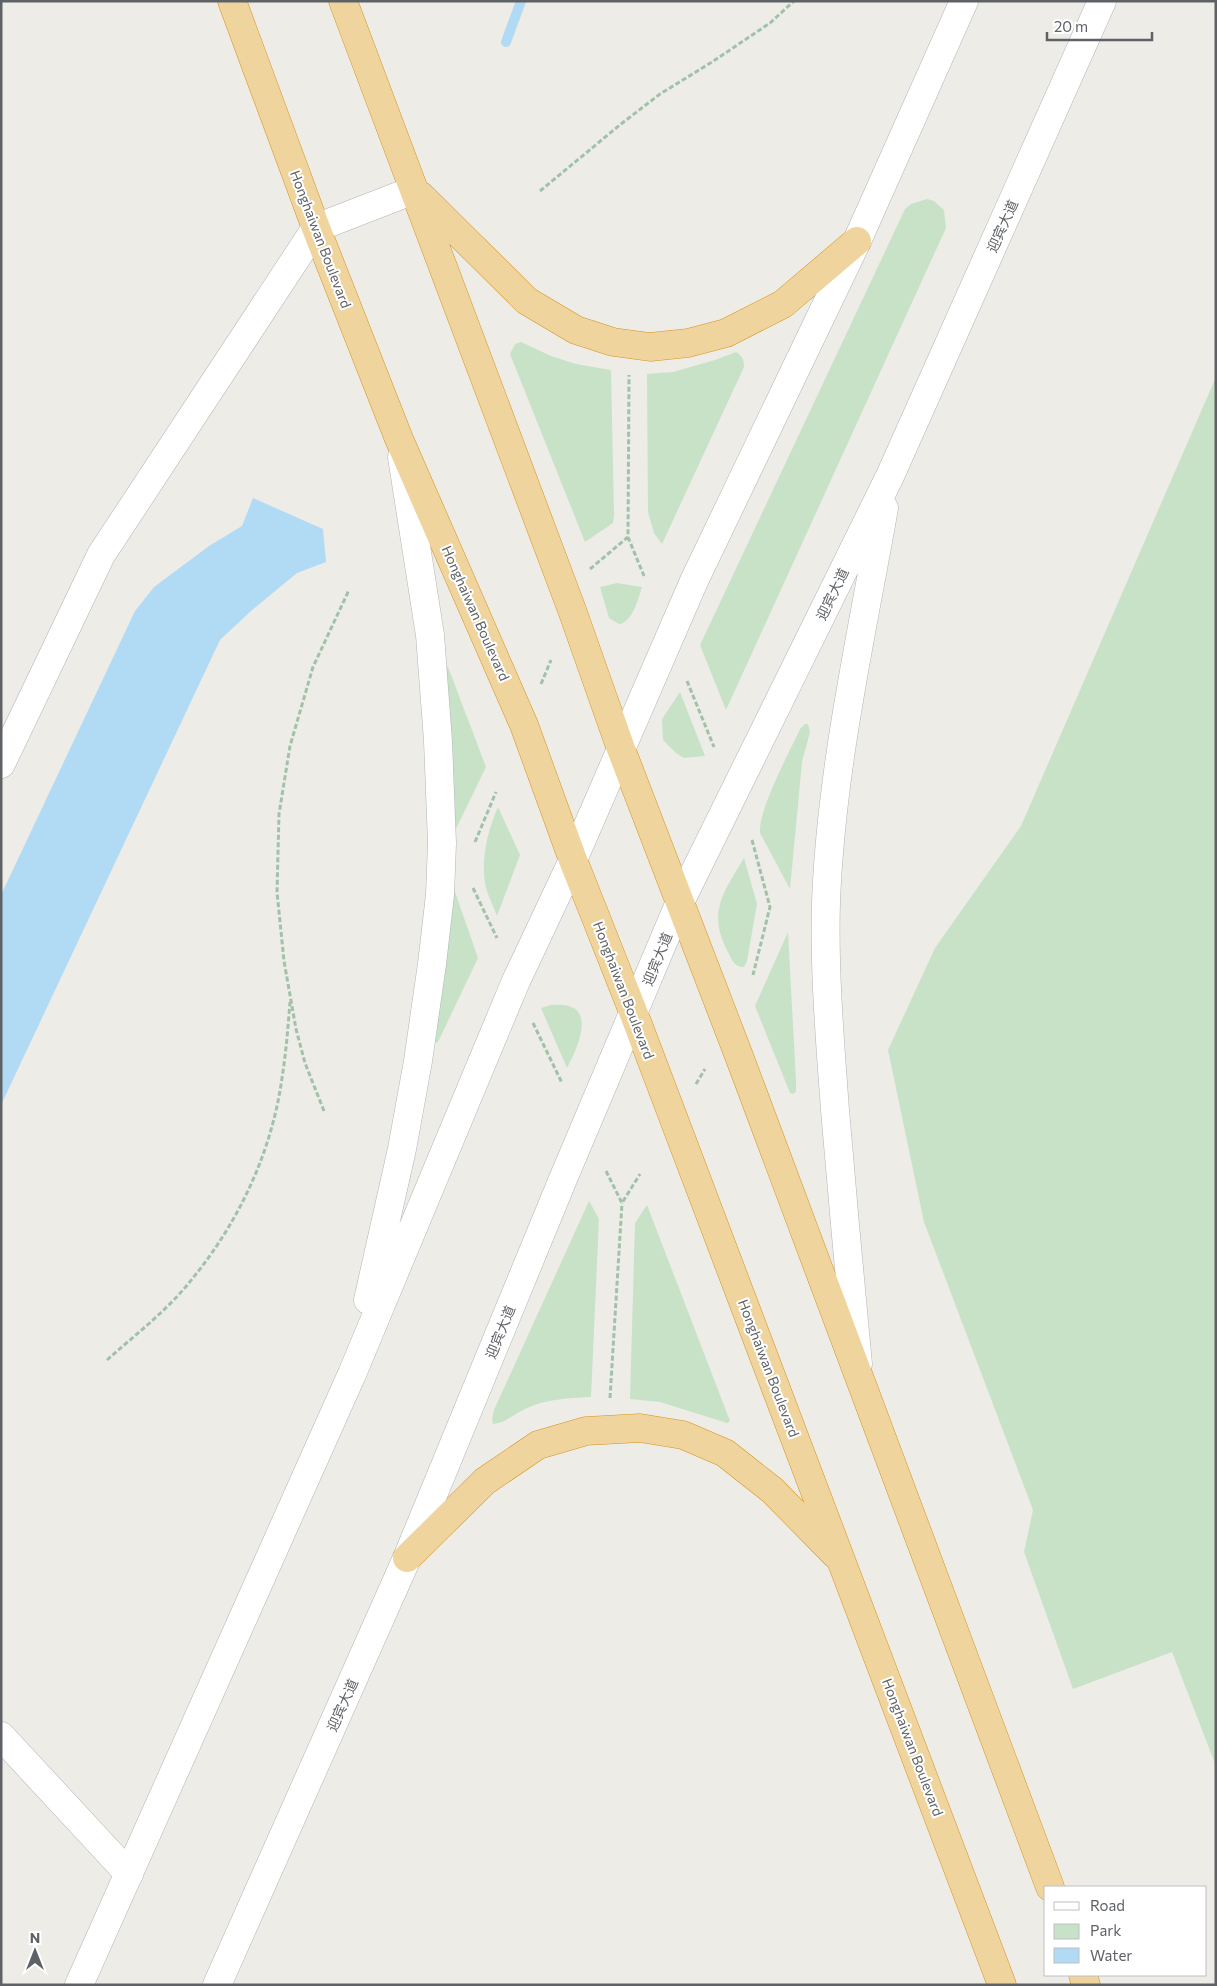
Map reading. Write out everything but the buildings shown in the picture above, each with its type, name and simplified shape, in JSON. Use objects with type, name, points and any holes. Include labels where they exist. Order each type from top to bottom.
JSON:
[{"type":"highway","name":"Honghaiwan Boulevard","points":[[232,1],[316,228],[399,439],[524,725],[573,860],[634,1014],[843,1562],[1002,1985]]},
{"type":"highway","points":[[343,1],[572,610],[621,749],[860,1378],[1050,1886]]},
{"type":"highway","points":[[414,190],[528,301],[576,330],[613,342],[650,347],[688,343],[726,333],[783,304],[857,241]]},
{"type":"highway","points":[[407,1558],[485,1481],[538,1444],[586,1431],[640,1428],[683,1435],[725,1453],[772,1490],[843,1562]]},
{"type":"main road","points":[[79,1985],[352,1374],[516,980],[573,860],[694,581],[857,241],[964,1]]},
{"type":"main road","name":"迎宾大道","points":[[217,1985],[407,1558],[563,1179],[680,902],[890,476],[1102,1]]},
{"type":"main road","points":[[1,764],[100,555],[316,228],[414,190]]},
{"type":"main road","points":[[352,1374],[402,1149],[421,1042],[440,895],[442,843],[438,741],[430,635],[399,439]]},
{"type":"main road","points":[[860,1378],[830,1043],[825,964],[826,904],[833,811],[844,734],[890,476]]},
{"type":"main road","points":[[1,1736],[128,1874]]},
{"type":"path","points":[[540,191],[652,100],[770,23],[794,1]]},
{"type":"path","points":[[629,372],[628,537],[644,576]]},
{"type":"path","points":[[588,571],[628,537]]},
{"type":"path","points":[[324,1111],[305,1062],[296,1029],[280,934],[277,892],[279,814],[290,746],[314,667],[349,590]]},
{"type":"path","points":[[540,685],[551,660]]},
{"type":"path","points":[[686,678],[714,747]]},
{"type":"path","points":[[475,843],[496,792]]},
{"type":"path","points":[[752,840],[770,907],[753,975]]},
{"type":"path","points":[[472,886],[497,938]]},
{"type":"path","points":[[107,1360],[164,1310],[192,1279],[233,1221],[262,1157],[274,1119],[282,1079],[290,997]]},
{"type":"path","points":[[532,1021],[562,1083]]},
{"type":"path","points":[[695,1085],[705,1070]]},
{"type":"path","points":[[606,1171],[622,1203]]},
{"type":"path","points":[[610,1398],[622,1203],[640,1174]]},
{"type":"green space","points":[[927,199],[934,201],[944,210],[946,228],[726,710],[700,645],[905,209],[911,204]]},
{"type":"green space","points":[[521,342],[551,356],[576,364],[611,370],[613,523],[585,542],[510,354],[515,344]]},
{"type":"green space","points":[[736,352],[742,358],[744,367],[662,544],[654,533],[648,512],[647,374],[673,372]]},
{"type":"green space","points":[[1216,377],[1216,1766],[1172,1652],[1073,1689],[1024,1552],[1033,1510],[924,1222],[888,1050],[935,948],[1021,826]]},
{"type":"green space","points":[[617,583],[642,587],[631,615],[619,624],[609,618],[600,587]]},
{"type":"green space","points":[[445,666],[448,667],[486,767],[453,835]]},
{"type":"green space","points":[[680,692],[705,756],[684,758],[663,740],[662,719]]},
{"type":"green space","points":[[805,724],[808,724],[810,732],[802,762],[790,889],[760,833],[764,810],[775,781],[800,729]]},
{"type":"green space","points":[[498,807],[520,855],[497,916],[486,887],[484,863],[488,834]]},
{"type":"green space","points":[[744,858],[757,904],[747,961],[744,967],[741,967],[731,958],[722,938],[718,914],[724,893]]},
{"type":"green space","points":[[453,886],[478,958],[438,1042],[435,1043],[433,1040]]},
{"type":"green space","points":[[788,932],[796,1081],[796,1092],[793,1094],[790,1093],[755,1006]]},
{"type":"green space","points":[[551,1005],[571,1007],[578,1011],[581,1018],[580,1036],[567,1068],[541,1008]]},
{"type":"green space","points":[[589,1201],[599,1219],[591,1397],[541,1403],[525,1409],[502,1422],[493,1424],[494,1410]]},
{"type":"green space","points":[[647,1205],[730,1421],[727,1423],[660,1402],[630,1399],[635,1223]]},
{"type":"water","points":[[253,498],[323,529],[326,562],[297,573],[251,611],[220,640],[1,1105],[1,895],[135,611],[154,587],[209,546],[242,526]]},
{"type":"waterway","points":[[506,42],[521,1]]}]
